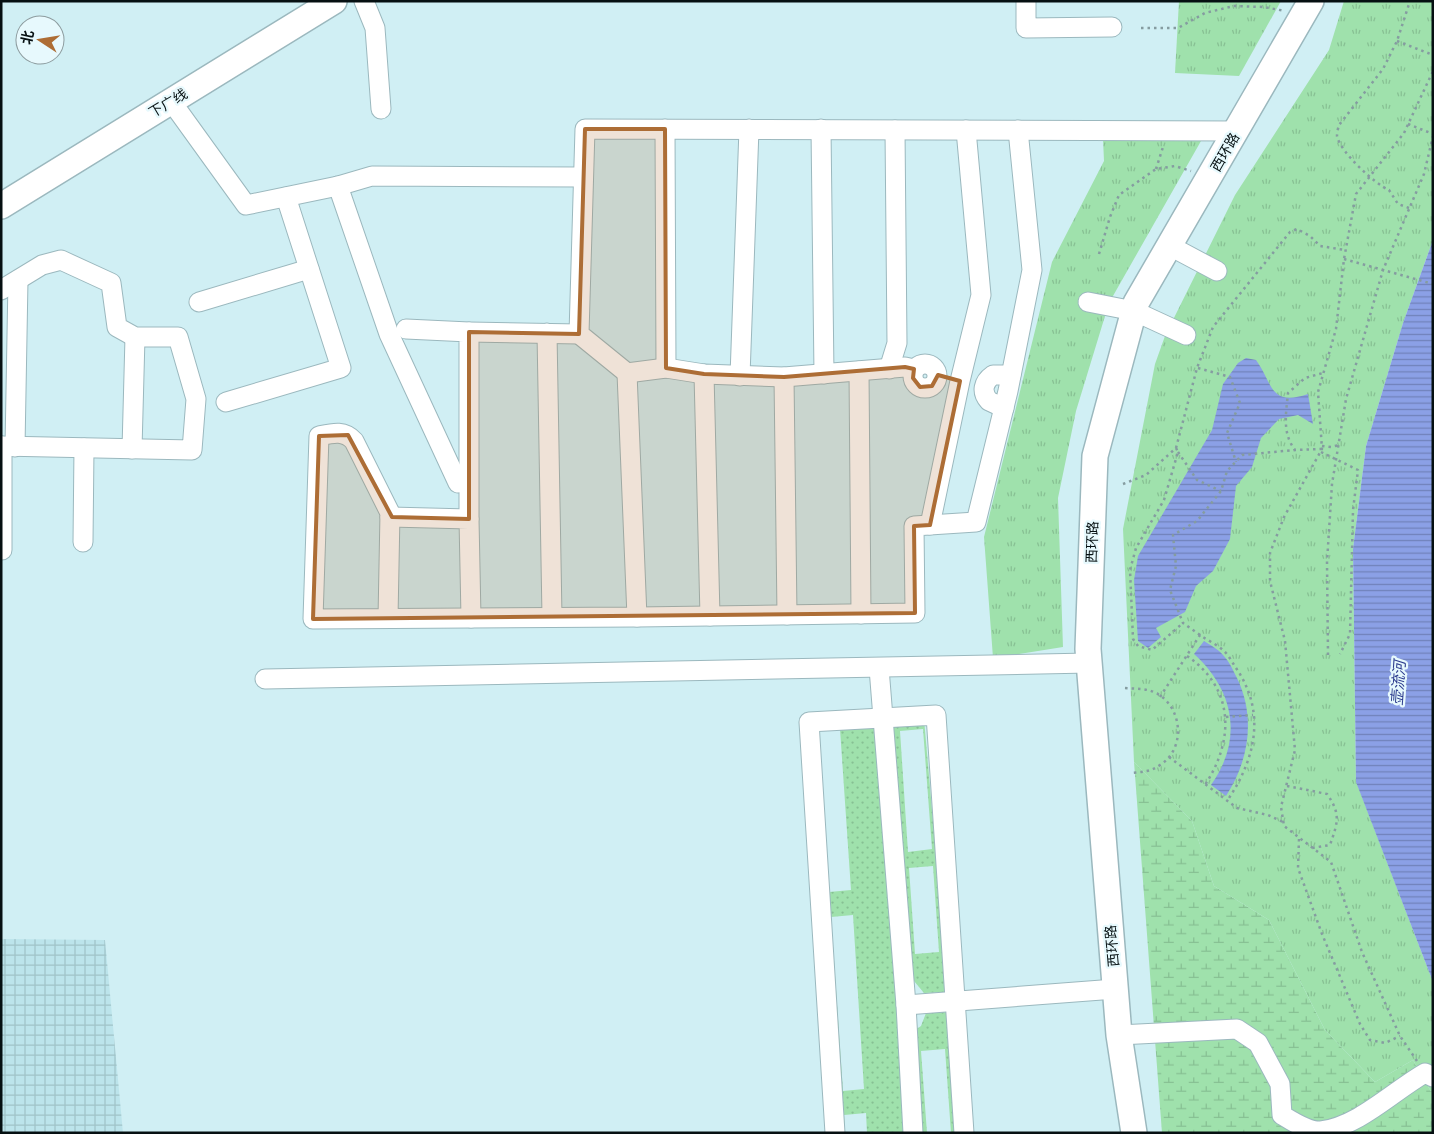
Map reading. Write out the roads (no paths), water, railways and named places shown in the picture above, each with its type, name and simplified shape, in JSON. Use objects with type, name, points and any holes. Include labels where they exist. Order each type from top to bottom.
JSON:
[{"type":"main road","name":"下广线","points":[[1,206],[334,1]]},
{"type":"main road","name":"西环路","points":[[1134,1133],[1119,1035],[1089,663],[1095,456],[1136,303],[1311,1]]},
{"type":"street","points":[[364,1],[376,28],[381,109]]},
{"type":"street","points":[[1026,1],[1026,28],[1112,27]]},
{"type":"street","points":[[171,101],[246,205],[338,186],[372,176],[583,177]]},
{"type":"street","points":[[579,334],[584,129],[1237,131]]},
{"type":"street","points":[[665,129],[666,368]]},
{"type":"street","points":[[740,376],[749,129]]},
{"type":"street","points":[[821,130],[824,374]]},
{"type":"street","points":[[889,369],[897,343],[895,130]]},
{"type":"street","points":[[930,525],[960,380],[981,295],[966,130]]},
{"type":"street","points":[[388,618],[390,517],[354,441],[348,434],[338,432],[319,436],[314,619],[915,613],[914,526],[976,522],[1012,376],[1032,270],[1018,130]]},
{"type":"street","points":[[338,186],[389,334],[458,483]]},
{"type":"street","points":[[226,402],[340,368],[286,197]]},
{"type":"street","points":[[1170,246],[1217,271]]},
{"type":"street","points":[[1,290],[42,266],[61,260],[111,283],[117,328],[135,337],[178,338],[196,399],[192,450],[6,446]]},
{"type":"street","points":[[199,302],[309,269]]},
{"type":"street","points":[[2,550],[6,446],[18,280]]},
{"type":"street","points":[[1088,302],[1134,311],[1186,335]]},
{"type":"street","points":[[406,329],[579,334],[627,373],[666,368],[704,374],[784,377],[905,367],[914,369],[920,364],[928,363],[935,368],[938,375],[984,386]]},
{"type":"street","points":[[469,332],[471,618]]},
{"type":"street","points":[[547,333],[552,617]]},
{"type":"street","points":[[132,449],[135,337]]},
{"type":"street","points":[[859,371],[861,614]]},
{"type":"street","points":[[627,373],[637,616]]},
{"type":"street","points":[[704,374],[710,616]]},
{"type":"street","points":[[1004,408],[989,401],[984,392],[984,386],[992,375],[1012,376]]},
{"type":"street","points":[[784,377],[786,615]]},
{"type":"street","points":[[83,542],[84,448]]},
{"type":"street","points":[[390,517],[469,519]]},
{"type":"street","points":[[265,679],[1089,663]]},
{"type":"street","points":[[879,668],[906,1005],[914,1133]]},
{"type":"street","points":[[835,1133],[809,722],[936,715],[964,1133]]},
{"type":"street","points":[[906,1005],[1115,989]]},
{"type":"street","points":[[1119,1035],[1236,1029],[1258,1043],[1280,1084],[1282,1115],[1299,1125],[1319,1131],[1352,1121],[1429,1075]]},
{"type":"water","name":"壶流河","points":[[1433,240],[1433,982],[1356,782],[1353,549],[1366,446],[1403,323]]},
{"type":"water","points":[[1246,358],[1256,360],[1279,395],[1295,397],[1308,394],[1313,424],[1298,415],[1279,419],[1261,438],[1252,467],[1236,486],[1230,539],[1213,571],[1196,586],[1185,612],[1156,628],[1161,637],[1148,648],[1138,641],[1134,580],[1138,556],[1212,430],[1223,384],[1238,363]]},
{"type":"water","points":[[1204,641],[1219,651],[1229,663],[1243,693],[1247,708],[1248,723],[1245,754],[1234,782],[1226,796],[1211,785],[1228,751],[1230,716],[1226,700],[1218,684],[1208,668],[1194,654]]}]
